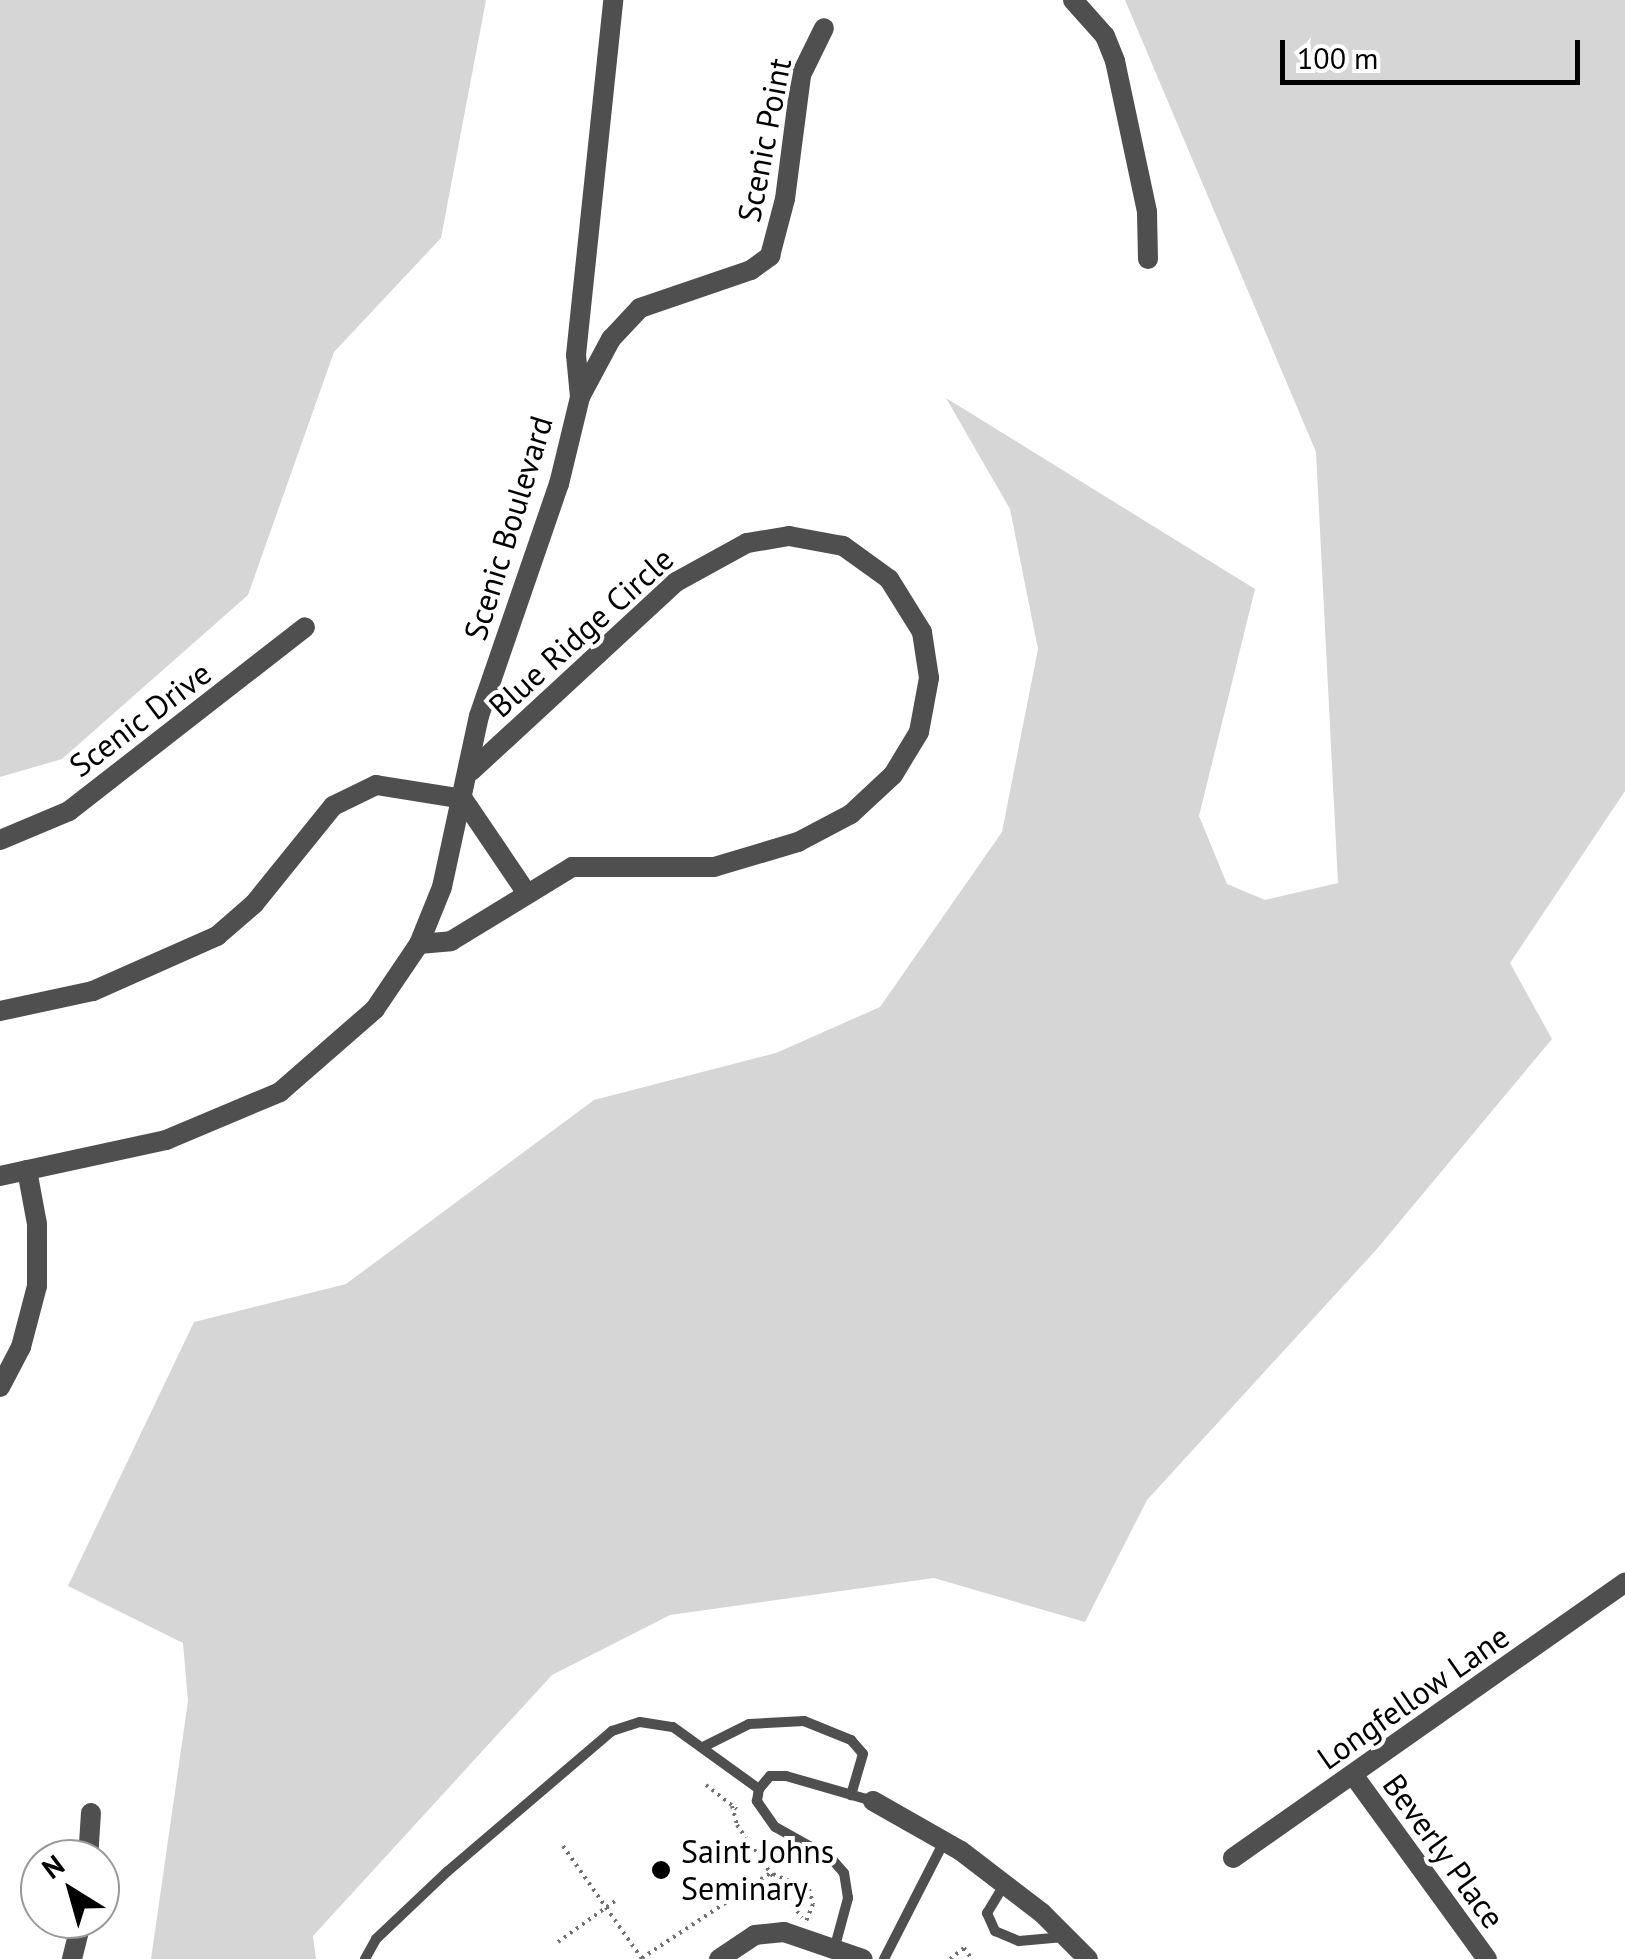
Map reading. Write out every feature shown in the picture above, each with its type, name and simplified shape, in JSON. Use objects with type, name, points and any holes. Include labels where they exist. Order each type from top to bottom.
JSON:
[{"type":"street","name":"Scenic Boulevard","points":[[0,1176],[166,1140],[280,1092],[375,1009],[418,944],[442,886],[471,771],[479,716],[559,484],[580,397],[576,355],[612,0]]},
{"type":"street","points":[[1073,0],[1106,36],[1115,62],[1147,212],[1148,259]]},
{"type":"street","name":"Scenic Point","points":[[580,397],[611,339],[640,308],[751,270],[770,256],[785,199],[801,75],[824,28]]},
{"type":"street","name":"Blue Ridge Circle","points":[[418,944],[451,941],[560,872],[599,864],[698,868],[739,862],[850,814],[893,775],[919,732],[930,678],[918,622],[890,579],[844,546],[789,536],[747,544],[676,582],[471,771]]},
{"type":"street","name":"Scenic Drive","points":[[0,840],[68,811],[305,627]]},
{"type":"street","points":[[0,1012],[93,991],[217,936],[254,904],[351,792],[400,786],[463,798],[526,892]]},
{"type":"street","points":[[0,1387],[21,1347],[36,1286],[37,1224],[26,1170]]},
{"type":"street","name":"Longfellow Lane","points":[[1234,1858],[1625,1582]]},
{"type":"street","name":"Beverly Place","points":[[1354,1776],[1487,1959]]},
{"type":"street","points":[[873,1801],[944,1842],[1004,1885],[1088,1959]]},
{"type":"street","points":[[89,1839],[90,1813]]},
{"type":"street","points":[[719,1959],[765,1932],[835,1946],[863,1959]]},
{"type":"lane","points":[[703,1748],[750,1724],[804,1721],[851,1740],[863,1754],[852,1795]]},
{"type":"lane","points":[[364,1959],[376,1939],[448,1871],[540,1799],[600,1739],[640,1722],[658,1723],[703,1748],[759,1789]]},
{"type":"lane","points":[[835,1946],[848,1898],[844,1873],[831,1858],[775,1827],[757,1802],[759,1789],[770,1776],[786,1776],[873,1801]]},
{"type":"lane","points":[[884,1959],[944,1842]]},
{"type":"lane","points":[[1004,1885],[987,1913],[995,1931],[1019,1941],[1065,1937]]},
{"type":"path","points":[[706,1785],[734,1807],[731,1814],[806,1924],[813,1904],[809,1889],[772,1873]]},
{"type":"path","points":[[563,1846],[642,1958],[772,1873]]},
{"type":"path","points":[[558,1942],[614,1901]]},
{"type":"path","points":[[950,1959],[964,1948],[972,1959]]},
{"type":"shaded area","points":[[0,0],[486,0],[441,238],[334,352],[248,595],[62,759],[0,777]]},
{"type":"shaded area","points":[[1125,0],[1625,0],[1625,791],[1510,963],[1552,1039],[1376,1250],[1147,1500],[1085,1622],[934,1578],[670,1615],[552,1675],[313,1936],[316,1959],[151,1959],[188,1701],[183,1643],[68,1586],[194,1322],[346,1284],[594,1100],[776,1053],[880,1007],[1002,832],[1038,649],[1010,509],[946,398],[1255,589],[1199,816],[1227,884],[1265,900],[1338,883],[1316,452]]},
{"type":"place","name":"Saint Johns Seminary","points":[[661,1870]]}]
